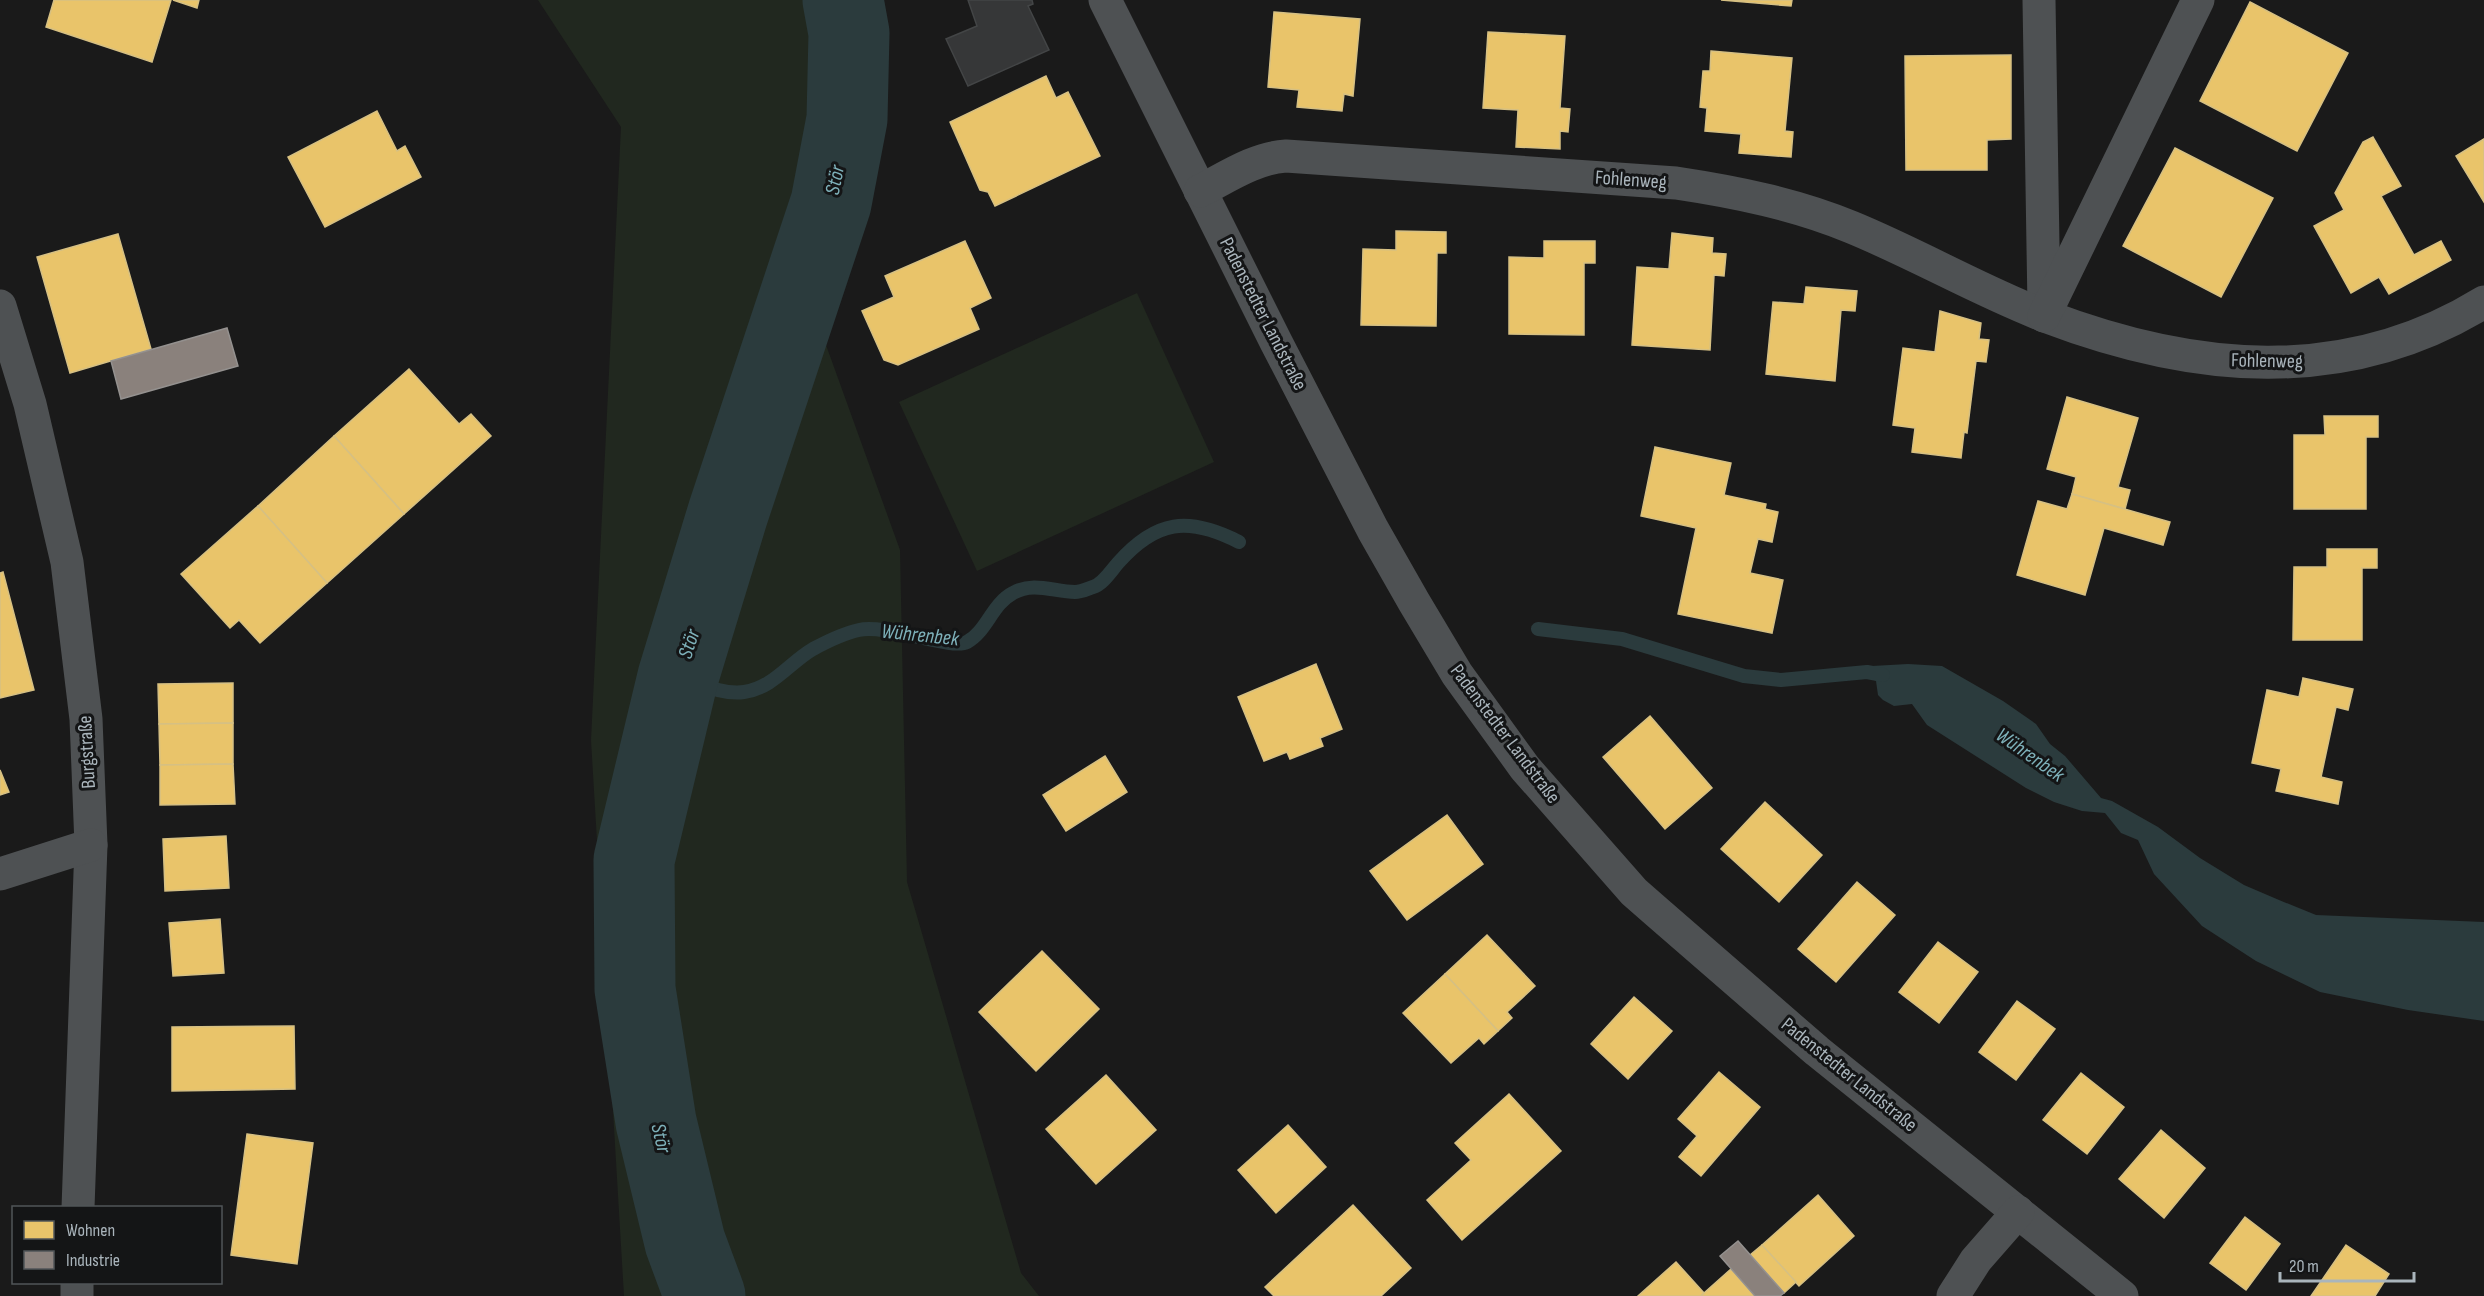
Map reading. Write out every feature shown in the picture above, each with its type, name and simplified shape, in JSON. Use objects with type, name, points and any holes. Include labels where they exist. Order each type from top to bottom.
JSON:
[{"type":"street","name":"Padenstedter Landstraße","points":[[1105,0],[1200,191],[1385,551],[1457,674],[1525,768],[1650,906],[1817,1051],[2122,1296]]},
{"type":"street","points":[[2039,0],[2044,316]]},
{"type":"street","points":[[2044,316],[2198,0]]},
{"type":"street","name":"Fohlenweg","points":[[1200,191],[1256,162],[1286,156],[1676,183],[1737,192],[1795,207],[1851,227],[2044,316],[2196,358],[2262,364],[2320,361],[2370,352],[2455,320],[2484,302]]},
{"type":"street","name":"Burgstraße","points":[[0,306],[30,404],[67,562],[86,718],[91,845],[78,1206]]},
{"type":"street","points":[[0,874],[91,845]]},
{"type":"street","points":[[1953,1296],[1976,1260],[2018,1212]]},
{"type":"shaded area","points":[[538,0],[842,0],[849,33],[847,119],[831,203],[804,284],[900,550],[907,882],[1021,1273],[1039,1296],[624,1296],[591,740],[621,127]]},
{"type":"shaded area","points":[[1137,293],[1214,462],[977,571],[899,402]]},
{"type":"water","points":[[1908,664],[1942,666],[2003,701],[2036,724],[2050,744],[2065,756],[2101,798],[2112,801],[2158,827],[2200,858],[2244,885],[2316,915],[2484,922],[2484,1021],[2408,1010],[2320,992],[2256,961],[2202,926],[2154,874],[2138,840],[2121,833],[2105,813],[2082,811],[2054,802],[2026,788],[1927,725],[1912,704],[1894,706],[1883,700],[1878,695],[1876,681],[1867,672],[1872,666]]},
{"type":"building: Wohnen","points":[[54,0],[171,0],[152,62],[46,27]]},
{"type":"building: Wohnen","points":[[173,0],[199,0],[197,8]]},
{"type":"building: Wohnen","points":[[1721,0],[1792,0],[1791,6]]},
{"type":"building: Wohnen","points":[[2250,2],[2348,53],[2297,151],[2200,101]]},
{"type":"building: Wohnen","points":[[1274,12],[1360,19],[1353,96],[1344,94],[1342,111],[1297,107],[1299,90],[1268,87]]},
{"type":"building: Wohnen","points":[[1488,32],[1565,36],[1560,108],[1570,109],[1568,132],[1560,131],[1560,149],[1516,147],[1518,110],[1483,108]]},
{"type":"building: Wohnen","points":[[1711,51],[1792,58],[1785,131],[1793,132],[1791,157],[1739,153],[1741,134],[1705,131],[1707,108],[1700,107],[1703,71],[1710,71]]},
{"type":"building: Wohnen","points":[[2011,55],[2011,139],[1987,140],[1987,170],[1906,170],[1905,56]]},
{"type":"building: Wohnen","points":[[1046,76],[1056,98],[1068,92],[1100,156],[995,206],[988,192],[980,190],[950,122]]},
{"type":"building: Wohnen","points":[[377,111],[397,151],[405,146],[421,177],[325,227],[288,157]]},
{"type":"building: Wohnen","points":[[2373,137],[2401,186],[2381,196],[2414,255],[2441,241],[2451,260],[2389,294],[2379,277],[2351,293],[2314,226],[2344,210],[2335,193],[2363,142]]},
{"type":"building: Wohnen","points":[[2484,139],[2484,202],[2456,156]]},
{"type":"building: Wohnen","points":[[2175,148],[2273,198],[2221,297],[2123,246]]},
{"type":"building: Wohnen","points":[[1396,231],[1446,232],[1446,253],[1437,253],[1436,326],[1361,325],[1363,249],[1396,250]]},
{"type":"building: Wohnen","points":[[1672,233],[1713,238],[1712,253],[1726,254],[1724,276],[1714,275],[1710,350],[1632,345],[1637,267],[1669,269]]},
{"type":"building: Wohnen","points":[[118,234],[151,349],[70,373],[37,257]]},
{"type":"building: Wohnen","points":[[965,241],[991,298],[970,308],[979,329],[898,365],[884,360],[862,311],[894,297],[885,276]]},
{"type":"building: Wohnen","points":[[1544,241],[1595,241],[1595,263],[1584,263],[1584,335],[1509,334],[1509,257],[1544,258]]},
{"type":"building: Wohnen","points":[[1806,287],[1857,291],[1855,311],[1841,310],[1835,381],[1766,374],[1773,302],[1804,304]]},
{"type":"building: Wohnen","points":[[1940,311],[1981,323],[1979,339],[1989,340],[1986,362],[1976,361],[1967,433],[1964,432],[1961,458],[1912,452],[1915,428],[1893,425],[1903,348],[1935,352]]},
{"type":"building: Wohnen","points":[[409,369],[459,424],[471,414],[491,436],[404,514],[334,436]]},
{"type":"building: Wohnen","points":[[2067,397],[2138,418],[2118,487],[2130,490],[2125,509],[2072,494],[2076,477],[2047,469]]},
{"type":"building: Wohnen","points":[[2324,416],[2378,416],[2378,437],[2366,437],[2366,509],[2294,509],[2294,435],[2325,435]]},
{"type":"building: Wohnen","points":[[334,436],[404,514],[327,583],[258,506]]},
{"type":"building: Wohnen","points":[[1655,447],[1731,463],[1724,495],[1766,504],[1765,509],[1778,512],[1772,542],[1758,539],[1750,573],[1783,580],[1772,633],[1678,614],[1696,528],[1641,516]]},
{"type":"building: Wohnen","points":[[2072,494],[2170,522],[2163,545],[2104,528],[2085,595],[2017,575],[2038,501],[2067,509]]},
{"type":"building: Wohnen","points":[[258,506],[327,583],[260,643],[239,620],[230,628],[181,574]]},
{"type":"building: Wohnen","points":[[2327,549],[2377,549],[2377,568],[2362,568],[2362,640],[2293,640],[2294,567],[2327,567]]},
{"type":"building: Wohnen","points":[[3,572],[34,690],[0,698],[0,573]]},
{"type":"building: Wohnen","points":[[1316,664],[1342,729],[1320,738],[1323,746],[1290,759],[1287,752],[1264,761],[1238,697]]},
{"type":"building: Wohnen","points":[[2303,678],[2353,689],[2348,710],[2336,707],[2321,777],[2342,782],[2338,804],[2276,791],[2281,769],[2252,763],[2267,690],[2299,697]]},
{"type":"building: Wohnen","points":[[233,683],[233,723],[159,724],[158,684]]},
{"type":"building: Wohnen","points":[[1650,716],[1712,788],[1665,829],[1603,757]]},
{"type":"building: Wohnen","points":[[233,723],[233,764],[160,765],[159,724]]},
{"type":"building: Wohnen","points":[[1105,756],[1127,792],[1066,831],[1043,795]]},
{"type":"building: Wohnen","points":[[233,764],[235,804],[160,805],[160,765]]},
{"type":"building: Wohnen","points":[[0,770],[9,792],[0,795]]},
{"type":"building: Wohnen","points":[[1765,802],[1822,855],[1779,902],[1721,849]]},
{"type":"building: Wohnen","points":[[1447,815],[1483,864],[1407,920],[1370,871]]},
{"type":"building: Wohnen","points":[[226,836],[229,888],[165,891],[163,839]]},
{"type":"building: Wohnen","points":[[1857,882],[1895,915],[1836,982],[1798,949]]},
{"type":"building: Wohnen","points":[[220,919],[224,973],[173,976],[169,923]]},
{"type":"building: Wohnen","points":[[1487,935],[1535,986],[1507,1012],[1512,1018],[1498,1031],[1445,974]]},
{"type":"building: Wohnen","points":[[1938,942],[1978,972],[1939,1023],[1899,992]]},
{"type":"building: Wohnen","points":[[1042,951],[1099,1009],[1036,1071],[979,1012]]},
{"type":"building: Wohnen","points":[[1445,974],[1498,1031],[1484,1044],[1479,1038],[1451,1063],[1403,1013]]},
{"type":"building: Wohnen","points":[[1634,997],[1672,1031],[1628,1079],[1591,1044]]},
{"type":"building: Wohnen","points":[[2017,1001],[2055,1029],[2016,1080],[1979,1052]]},
{"type":"building: Wohnen","points":[[294,1026],[295,1089],[172,1091],[172,1027]]},
{"type":"building: Wohnen","points":[[1719,1072],[1760,1107],[1701,1176],[1679,1157],[1697,1136],[1678,1119]]},
{"type":"building: Wohnen","points":[[2081,1073],[2124,1107],[2087,1154],[2043,1120]]},
{"type":"building: Wohnen","points":[[1106,1075],[1156,1130],[1096,1184],[1046,1129]]},
{"type":"building: Wohnen","points":[[1509,1094],[1561,1151],[1462,1240],[1427,1200],[1471,1160],[1455,1143]]},
{"type":"building: Wohnen","points":[[1288,1125],[1326,1167],[1276,1213],[1238,1170]]},
{"type":"building: Wohnen","points":[[2161,1130],[2205,1168],[2164,1218],[2119,1179]]},
{"type":"building: Wohnen","points":[[247,1134],[313,1143],[297,1264],[231,1255]]},
{"type":"building: Wohnen","points":[[1818,1195],[1854,1236],[1799,1286],[1762,1245]]},
{"type":"building: Wohnen","points":[[1353,1205],[1411,1268],[1381,1296],[1274,1296],[1265,1287]]},
{"type":"building: Wohnen","points":[[2245,1217],[2280,1244],[2246,1290],[2210,1263]]},
{"type":"building: Wohnen","points":[[1762,1245],[1796,1282],[1784,1293],[1750,1255]]},
{"type":"building: Wohnen","points":[[2346,1245],[2389,1274],[2375,1296],[2311,1296]]},
{"type":"building: Wohnen","points":[[1676,1262],[1704,1293],[1701,1296],[1638,1296]]},
{"type":"building: Wohnen","points":[[1731,1269],[1755,1296],[1701,1296],[1704,1293]]},
{"type":"building: Industrie","points":[[227,328],[238,366],[121,399],[111,361]]},
{"type":"building: Industrie","points":[[1738,1241],[1784,1293],[1780,1296],[1755,1296],[1720,1256]]},
{"type":"building: Sonstige","points":[[968,0],[1032,0],[1033,4],[1028,6],[1049,50],[968,86],[946,39],[977,26]]},
{"type":"waterway","name":"Stör","points":[[705,1296],[685,1242],[656,1122],[635,989],[634,860],[678,677],[728,513],[831,203],[847,119],[849,33],[843,0]]},
{"type":"waterway","name":"Wührenbek","points":[[678,677],[727,692],[754,690],[764,686],[813,649],[859,630],[885,630],[959,644],[974,637],[1000,604],[1013,593],[1036,587],[1067,592],[1082,591],[1093,587],[1103,580],[1132,549],[1160,531],[1188,526],[1204,528],[1239,542]]},
{"type":"waterway","name":"Wührenbek","points":[[1538,629],[1622,639],[1744,676],[1781,680],[1867,672],[1883,675]]}]
